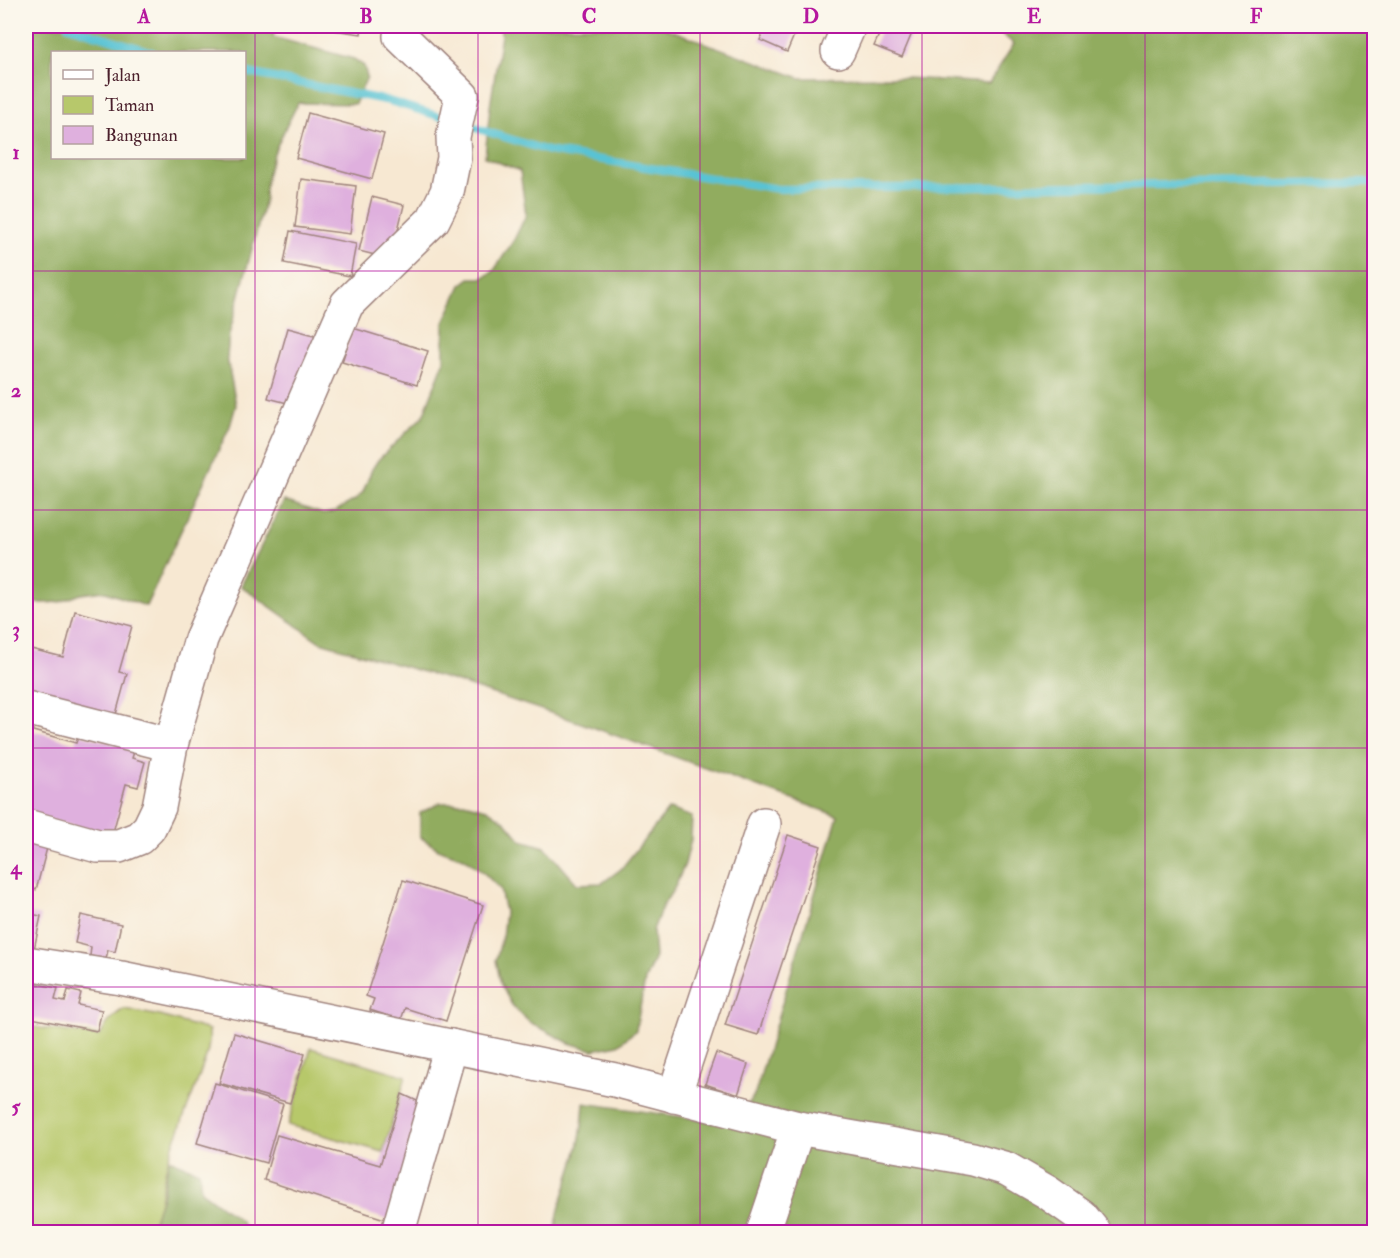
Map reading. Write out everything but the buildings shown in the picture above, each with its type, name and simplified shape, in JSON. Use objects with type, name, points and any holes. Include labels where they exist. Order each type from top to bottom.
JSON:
[{"type":"street","points":[[26,826],[98,846],[119,846],[139,838],[149,828],[159,807],[171,745],[201,639],[347,304],[433,219],[447,192],[462,96],[400,36],[402,26]]},
{"type":"street","points":[[26,708],[171,745]]},
{"type":"street","points":[[674,1096],[764,824]]},
{"type":"street","points":[[26,963],[121,978],[615,1080],[798,1128],[973,1159],[1007,1169],[1047,1192],[1081,1216],[1094,1233]]},
{"type":"street","points":[[398,1233],[450,1046]]},
{"type":"street","points":[[763,1233],[798,1128]]},
{"type":"green space","points":[[26,26],[276,26],[273,37],[354,59],[364,66],[367,77],[355,104],[298,103],[271,162],[265,200],[229,335],[227,357],[236,405],[230,426],[146,606],[103,591],[81,594],[60,602],[26,604]]},
{"type":"green space","points":[[500,26],[660,26],[800,78],[890,77],[989,83],[1014,44],[992,26],[1374,26],[1374,1232],[557,1232],[560,1205],[579,1142],[584,1103],[734,1124],[755,1094],[838,816],[581,723],[454,681],[320,642],[241,586],[284,501],[323,514],[334,512],[355,500],[363,492],[378,460],[423,416],[444,362],[444,323],[461,285],[470,278],[482,278],[493,272],[514,240],[526,215],[520,171],[485,157],[501,35]]},
{"type":"green space","points":[[440,803],[464,803],[487,809],[506,822],[521,840],[545,847],[577,884],[602,883],[621,869],[669,809],[692,817],[691,840],[685,864],[675,887],[662,907],[653,930],[655,957],[645,980],[636,1030],[618,1045],[593,1050],[569,1043],[529,1022],[512,1005],[501,985],[496,960],[505,912],[500,889],[464,858],[440,850],[420,837],[420,813]]},
{"type":"green space","points":[[124,1009],[160,1016],[209,1030],[207,1053],[169,1157],[157,1213],[150,1232],[26,1232],[26,1026],[100,1036],[116,1014]]},
{"type":"green space","points":[[311,1048],[406,1076],[383,1152],[288,1125]]},
{"type":"green space","points":[[169,1159],[199,1171],[201,1191],[241,1221],[246,1232],[150,1232],[162,1197]]},
{"type":"waterway","points":[[68,26],[149,51]]},
{"type":"waterway","points":[[246,72],[389,101],[451,120]]},
{"type":"waterway","points":[[463,124],[548,151],[778,189],[1374,183]]}]
